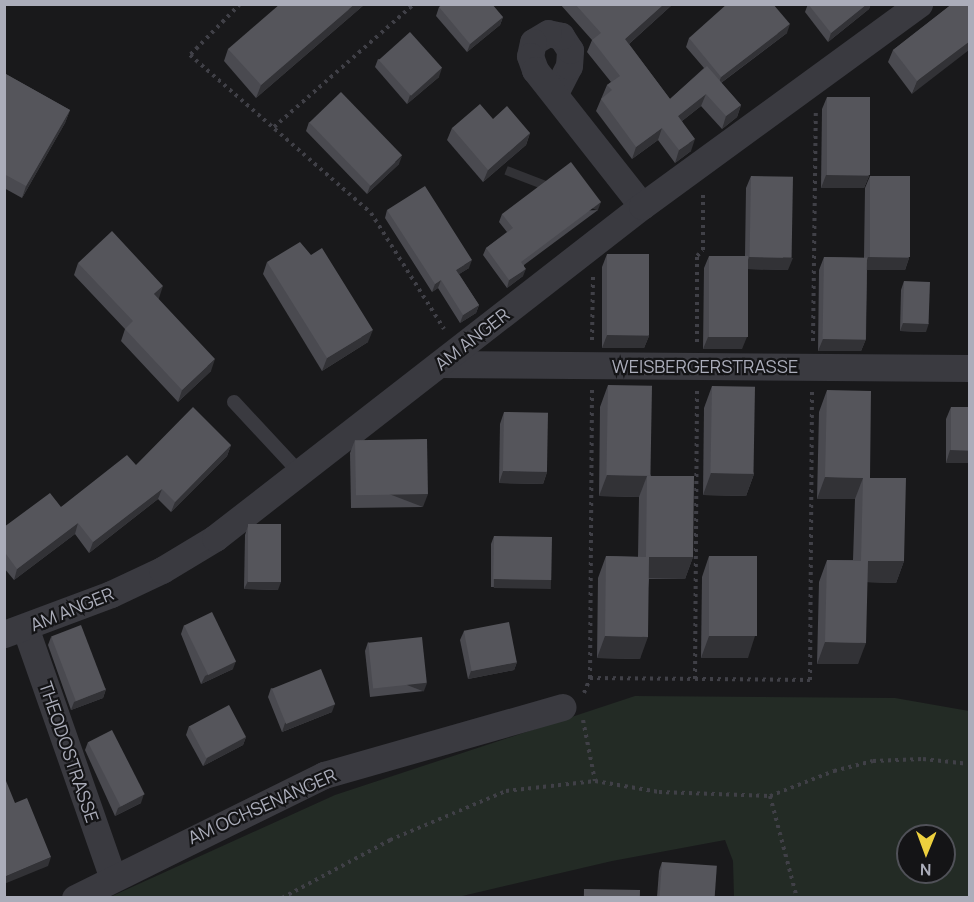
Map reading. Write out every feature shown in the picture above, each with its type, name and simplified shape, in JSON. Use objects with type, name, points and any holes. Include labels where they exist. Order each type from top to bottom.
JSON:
[{"type":"street","name":"AM ANGER","points":[[15,631],[162,570],[215,538],[642,206],[919,4]]},
{"type":"street","points":[[555,93],[642,206]]},
{"type":"street","name":"WEISBERGERSTRASSE","points":[[449,357],[592,365],[969,368]]},
{"type":"street","name":"THEODOSTRASSE","points":[[15,631],[112,876]]},
{"type":"street","name":"AM OCHSENANGER","points":[[75,897],[112,876],[324,775],[571,704]]},
{"type":"lane","points":[[234,402],[300,473]]},
{"type":"path","points":[[240,4],[190,55],[371,213],[449,357]]},
{"type":"path","points":[[274,127],[414,4]]},
{"type":"path","points":[[689,172],[703,189],[703,250],[697,256],[694,679]]},
{"type":"path","points":[[586,250],[593,263],[590,678],[571,704],[595,781]]},
{"type":"path","points":[[590,678],[810,680]]},
{"type":"path","points":[[282,897],[390,840],[506,791],[595,781],[659,792],[770,796],[834,771],[873,761],[923,759],[969,764]]},
{"type":"path","points":[[770,796],[797,897]]},
{"type":"shaded area","points":[[635,696],[895,698],[969,711],[969,897],[734,897],[733,861],[725,840],[612,861],[458,897],[110,897],[335,795]]},
{"type":"building","points":[[280,4],[355,4],[261,85],[228,49]]},
{"type":"building","points":[[443,4],[492,4],[503,17],[470,44],[439,7]]},
{"type":"building","points":[[575,4],[664,4],[625,39],[670,99],[707,66],[741,105],[726,116],[706,94],[678,116],[695,139],[679,150],[662,128],[636,147],[601,99],[612,90],[607,85],[620,76],[592,40],[601,33]]},
{"type":"building","points":[[727,4],[773,4],[790,24],[721,77],[689,38]]},
{"type":"building","points":[[808,4],[867,4],[831,33]]},
{"type":"building","points":[[952,4],[969,4],[969,42],[917,81],[893,50]]},
{"type":"building","points":[[410,32],[442,68],[411,96],[379,60]]},
{"type":"building","points":[[4,73],[70,110],[26,186],[4,174],[4,129],[6,126],[4,125]]},
{"type":"building","points":[[341,92],[402,155],[370,186],[309,123]]},
{"type":"building","points":[[827,97],[870,97],[870,175],[827,175]]},
{"type":"building","points":[[480,104],[493,119],[507,106],[530,133],[488,170],[452,128]]},
{"type":"building","points":[[571,162],[601,202],[521,262],[526,269],[509,280],[486,248],[513,228],[502,214]]},
{"type":"building","points":[[751,176],[793,177],[792,258],[750,257]]},
{"type":"building","points":[[870,176],[910,176],[910,257],[870,257]]},
{"type":"building","points":[[425,186],[472,260],[456,270],[479,305],[463,315],[441,280],[435,284],[387,210]]},
{"type":"building","points":[[112,231],[163,286],[154,294],[215,359],[182,390],[125,329],[133,321],[78,263]]},
{"type":"building","points":[[300,242],[311,255],[322,248],[373,330],[327,358],[267,262]]},
{"type":"building","points":[[607,254],[649,254],[649,335],[607,335]]},
{"type":"building","points":[[709,256],[748,256],[748,337],[709,337]]},
{"type":"building","points":[[824,257],[867,258],[866,340],[823,339]]},
{"type":"building","points":[[904,281],[930,282],[929,324],[903,323]]},
{"type":"building","points":[[608,385],[652,386],[650,476],[606,475]]},
{"type":"building","points":[[712,386],[755,387],[753,474],[710,473]]},
{"type":"building","points":[[827,390],[871,391],[870,478],[906,478],[904,561],[868,561],[866,643],[825,642],[827,560],[861,561],[863,478],[825,477]]},
{"type":"building","points":[[193,407],[231,445],[175,502],[162,489],[93,542],[78,523],[17,569],[6,554],[4,556],[4,527],[50,493],[61,507],[127,455],[136,465]]},
{"type":"building","points":[[951,407],[969,407],[969,450],[951,450]]},
{"type":"building","points":[[504,412],[548,413],[547,472],[503,471]]},
{"type":"building","points":[[427,439],[428,494],[356,495],[355,440]]},
{"type":"building","points":[[647,476],[694,476],[693,557],[649,557],[648,637],[605,636],[606,556],[646,557]]},
{"type":"building","points":[[248,524],[281,524],[281,582],[248,582]]},
{"type":"building","points":[[494,536],[552,537],[551,580],[493,579]]},
{"type":"building","points":[[709,556],[757,556],[757,636],[709,636]]},
{"type":"building","points":[[212,612],[236,661],[208,675],[184,626]]},
{"type":"building","points":[[509,622],[517,662],[472,671],[464,631]]},
{"type":"building","points":[[81,625],[106,689],[76,701],[51,636]]},
{"type":"building","points":[[422,637],[427,683],[373,688],[368,643]]},
{"type":"building","points":[[321,669],[335,704],[286,724],[272,689]]},
{"type":"building","points":[[229,705],[246,737],[206,758],[189,726]]},
{"type":"building","points":[[112,730],[145,794],[121,806],[88,742]]},
{"type":"building","points":[[4,776],[15,803],[27,798],[51,857],[4,877]]},
{"type":"building","points":[[662,862],[717,866],[715,898],[660,897]]},
{"type":"building","points":[[584,889],[640,890],[640,898],[584,897]]}]
